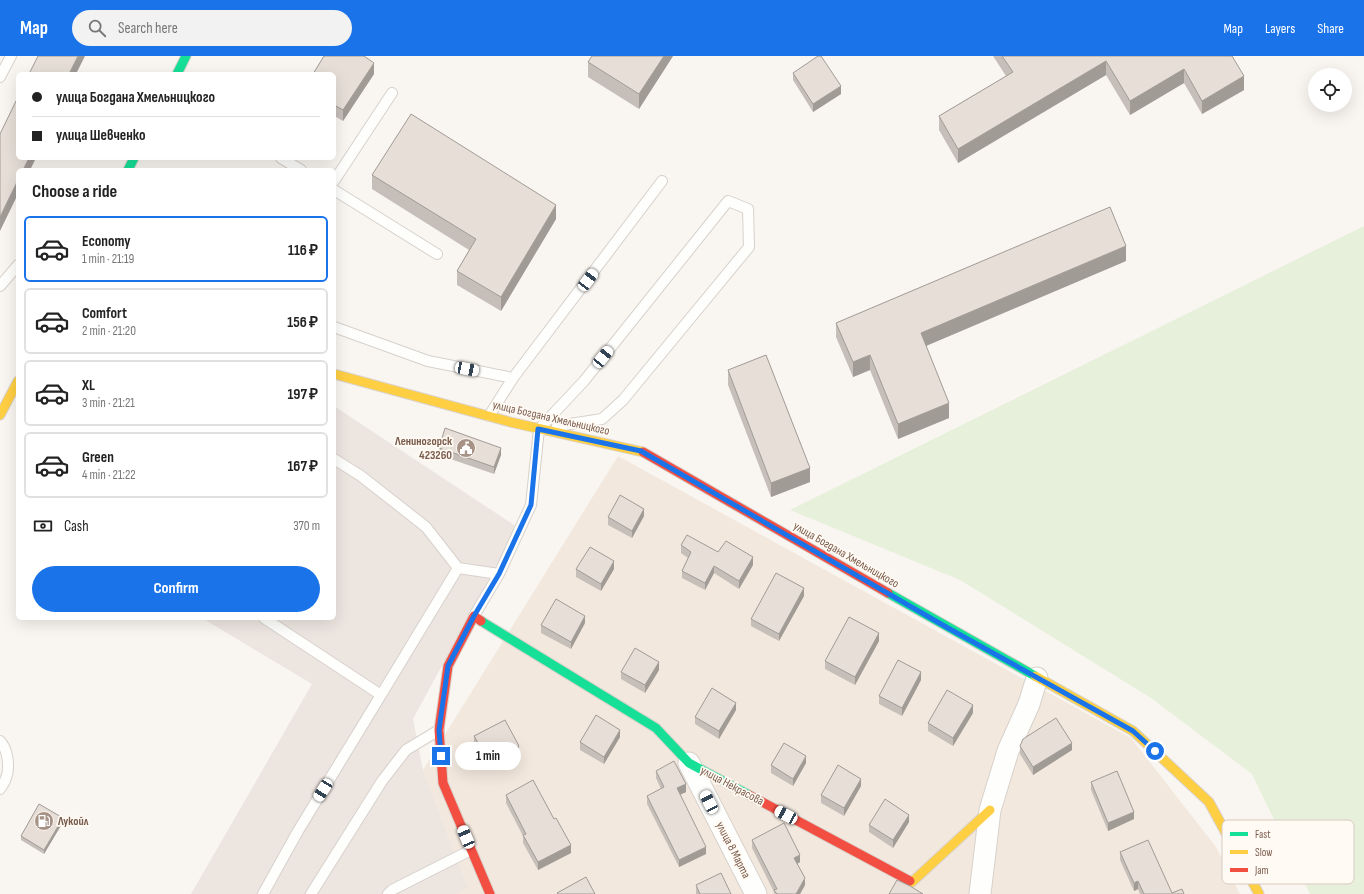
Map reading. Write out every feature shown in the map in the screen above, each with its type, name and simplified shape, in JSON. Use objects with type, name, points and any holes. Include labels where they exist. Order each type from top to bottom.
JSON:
[{"type":"street","points":[[178,72],[186,56]]},
{"type":"street","name":"улица Богдана Хмельницкого","points":[[336,375],[538,429],[641,451],[1037,678],[1133,731],[1209,802],[1222,825]]},
{"type":"street","points":[[0,415],[16,385]]},
{"type":"street","points":[[474,616],[448,666],[439,730],[443,783],[490,894]]},
{"type":"street","name":"улица Некрасова","points":[[474,616],[656,728],[689,763],[912,882],[990,810]]},
{"type":"street","points":[[980,894],[990,810],[1008,751],[1029,704],[1037,678]]},
{"type":"street","name":"улица 8 Марта","points":[[689,763],[756,894]]},
{"type":"street","name":"улица Богдана Хмельницкого","points":[[1254,884],[1260,894]]},
{"type":"lane","points":[[0,77],[10,56]]},
{"type":"lane","points":[[336,178],[392,93]]},
{"type":"lane","points":[[284,160],[298,168]]},
{"type":"lane","points":[[489,416],[513,378],[662,181]]},
{"type":"lane","points":[[336,191],[437,254]]},
{"type":"lane","points":[[474,616],[499,574],[531,505],[538,429],[584,381],[728,202],[748,209],[749,247],[623,400],[602,419],[538,429]]},
{"type":"lane","points":[[0,286],[16,267]]},
{"type":"lane","points":[[336,328],[428,361],[513,378]]},
{"type":"lane","points":[[336,460],[361,476],[426,528],[458,568],[499,574]]},
{"type":"lane","points":[[263,894],[298,831],[458,568]]},
{"type":"lane","points":[[267,620],[382,695]]},
{"type":"lane","points":[[311,894],[382,781],[406,750],[439,730]]},
{"type":"lane","points":[[0,741],[3,744],[8,762],[7,778],[0,789]]},
{"type":"lane","points":[[388,894],[392,890],[472,850]]},
{"type":"shaded area","points":[[336,407],[517,527],[413,719],[423,770],[468,888],[456,894],[191,894],[312,684],[205,620],[336,620]]},
{"type":"shaded area","points":[[618,456],[1131,738],[1216,847],[1222,859],[1222,884],[1235,884],[1240,894],[456,894],[468,888],[423,770]]},
{"type":"green space","points":[[1364,226],[1364,894],[1310,894],[1305,884],[1354,884],[1354,820],[1274,820],[1252,774],[1151,698],[960,580],[790,510]]},
{"type":"building","points":[[38,56],[78,56],[70,72],[30,72]]},
{"type":"building","points":[[324,56],[364,56],[374,63],[343,110],[336,106],[336,72],[314,72]]},
{"type":"building","points":[[592,56],[664,56],[639,94],[588,62]]},
{"type":"building","points":[[818,56],[821,56],[841,86],[813,104],[793,73]]},
{"type":"building","points":[[1002,56],[1232,56],[1244,76],[1202,101],[1184,69],[1130,101],[1106,61],[958,149],[939,116],[1013,72]]},
{"type":"building","points":[[16,101],[16,160],[28,160],[24,168],[16,168],[16,184],[0,217],[0,134]]},
{"type":"building","points":[[411,114],[556,205],[501,297],[457,271],[476,239],[372,175]]},
{"type":"building","points":[[1110,207],[1126,246],[921,333],[949,403],[898,424],[870,355],[853,362],[836,323]]},
{"type":"building","points":[[766,355],[810,468],[771,483],[728,370]]},
{"type":"building","points":[[445,428],[501,448],[494,467],[439,448]]},
{"type":"building","points":[[620,495],[644,509],[632,531],[608,517]]},
{"type":"building","points":[[687,535],[718,552],[726,541],[753,557],[739,581],[714,566],[705,583],[682,571],[691,552],[681,545]]},
{"type":"building","points":[[590,547],[614,561],[601,584],[576,569]]},
{"type":"building","points":[[776,573],[804,588],[779,634],[751,619]]},
{"type":"building","points":[[556,599],[585,616],[571,642],[541,625]]},
{"type":"building","points":[[849,617],[879,633],[855,677],[825,661]]},
{"type":"building","points":[[635,648],[659,662],[645,685],[621,672]]},
{"type":"building","points":[[898,660],[921,672],[902,708],[879,696]]},
{"type":"building","points":[[712,688],[736,703],[719,731],[695,717]]},
{"type":"building","points":[[947,690],[973,705],[953,738],[928,723]]},
{"type":"building","points":[[596,715],[620,730],[604,757],[580,742]]},
{"type":"building","points":[[1056,718],[1072,743],[1033,767],[1020,746],[1023,739]]},
{"type":"building","points":[[505,720],[519,746],[489,762],[474,736]]},
{"type":"building","points":[[784,743],[806,756],[793,779],[771,765]]},
{"type":"building","points":[[674,761],[686,784],[677,788],[706,847],[679,860],[647,796],[664,787],[656,771]]},
{"type":"building","points":[[838,765],[861,779],[844,808],[821,795]]},
{"type":"building","points":[[1117,771],[1134,812],[1108,823],[1091,782]]},
{"type":"building","points":[[533,780],[554,819],[556,818],[571,845],[538,862],[523,835],[526,834],[506,795]]},
{"type":"building","points":[[885,799],[909,815],[893,840],[869,825]]},
{"type":"building","points":[[39,804],[63,818],[44,850],[21,836]]},
{"type":"building","points":[[784,823],[800,855],[794,858],[805,878],[796,894],[777,894],[774,890],[777,889],[752,840]]},
{"type":"building","points":[[1148,840],[1172,893],[1182,889],[1184,894],[1144,894],[1138,881],[1134,883],[1120,852]]},
{"type":"building","points":[[721,873],[731,894],[700,894],[696,885]]},
{"type":"building","points":[[586,877],[595,894],[557,893]]},
{"type":"building","points":[[897,880],[910,886],[923,894],[889,894]]},
{"type":"traffic: fast","points":[[178,72],[186,56]]},
{"type":"traffic: fast","points":[[129,168],[133,160]]},
{"type":"traffic: fast","points":[[888,593],[1035,676]]},
{"type":"traffic: fast","points":[[481,621],[656,728],[689,763],[749,795]]},
{"type":"traffic: slow","points":[[336,375],[510,422],[643,452]]},
{"type":"traffic: slow","points":[[0,415],[16,385]]},
{"type":"traffic: slow","points":[[1035,676],[1133,731],[1209,802],[1222,826]]},
{"type":"traffic: slow","points":[[910,881],[912,882],[990,810]]},
{"type":"traffic: slow","points":[[1254,884],[1259,894]]},
{"type":"traffic: jam","points":[[643,452],[888,593]]},
{"type":"traffic: jam","points":[[481,621],[474,616],[448,666],[439,730],[443,783],[490,894]]},
{"type":"traffic: jam","points":[[749,795],[910,881]]},
{"type":"place","name":"Лениногорск 423260","points":[[466,448]]},
{"type":"place","name":"Лукойл","points":[[44,821]]},
{"type":"route","points":[[441,756],[439,730],[448,666],[474,616],[499,574],[531,505],[538,429],[641,451],[948,628],[1133,731],[1155,751]]}]
